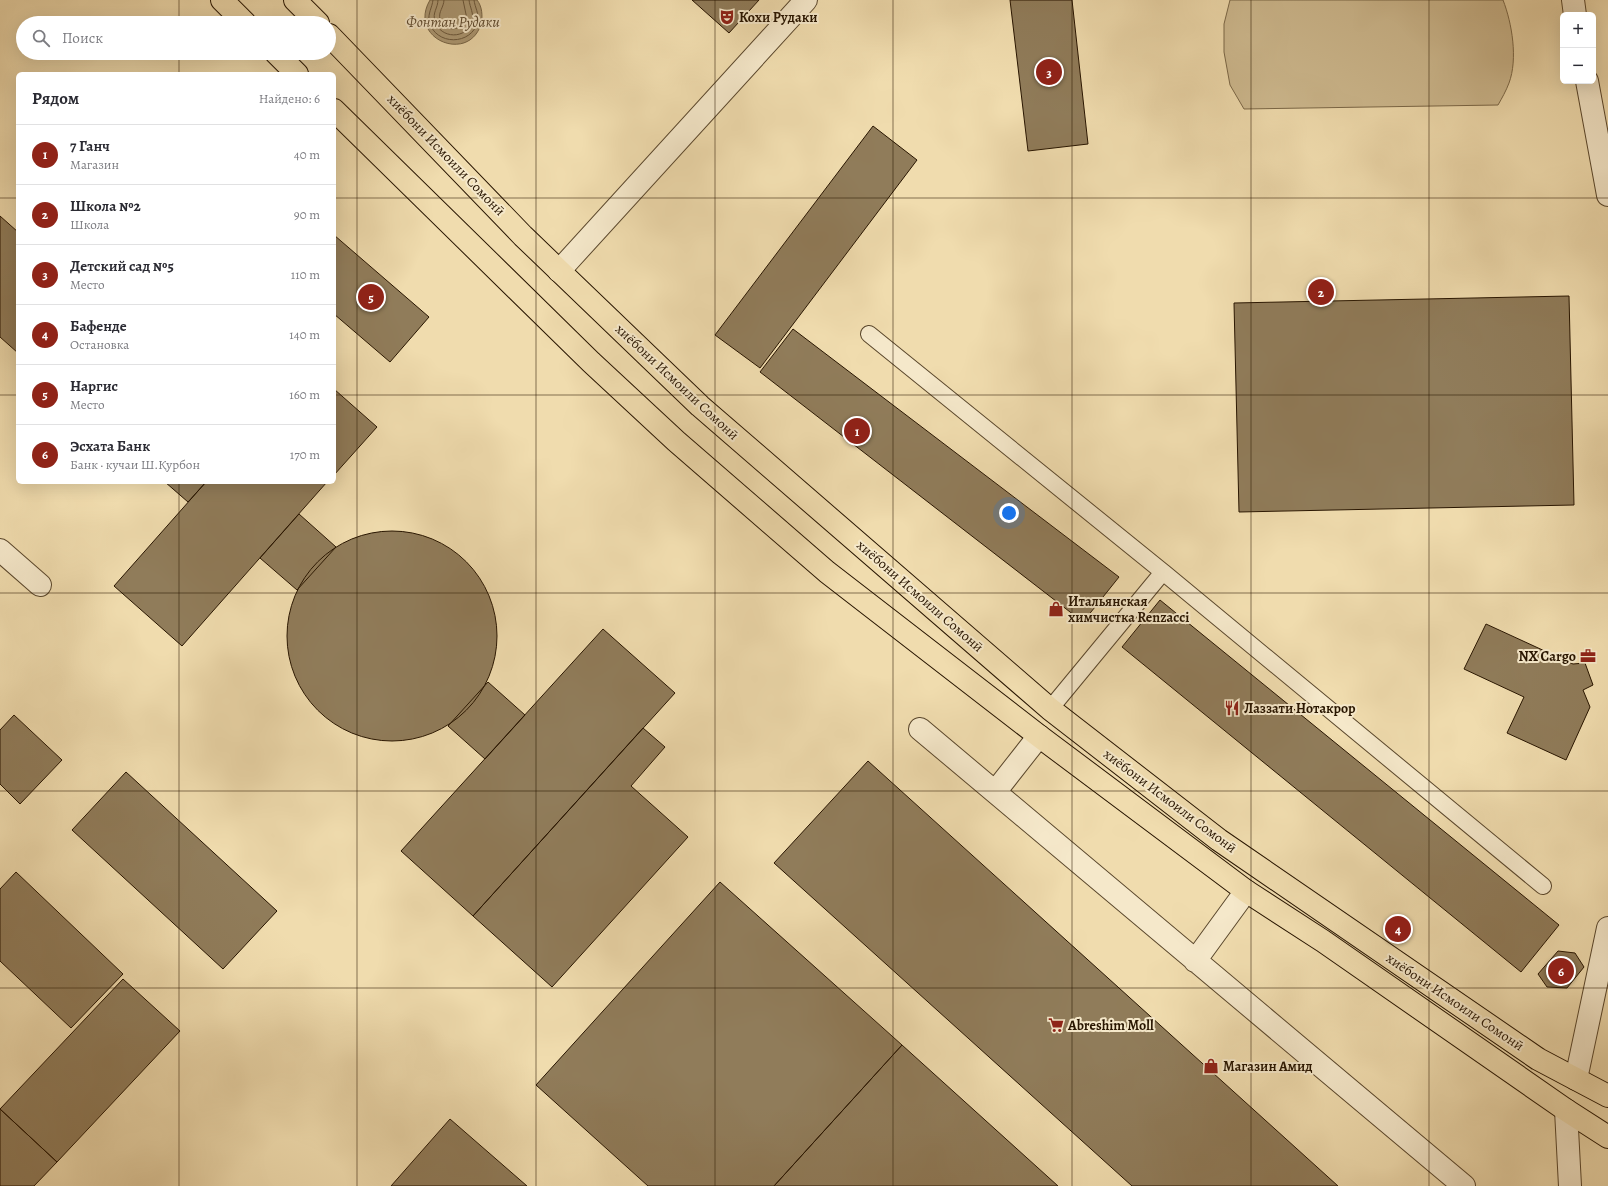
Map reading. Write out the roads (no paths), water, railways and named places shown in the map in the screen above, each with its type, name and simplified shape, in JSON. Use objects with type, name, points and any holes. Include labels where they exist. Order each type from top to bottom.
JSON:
[{"type":"highway","points":[[222,0],[238,16]]},
{"type":"highway","points":[[295,0],[311,16]]},
{"type":"highway","name":"хиёбони Исмоили Сомонӣ","points":[[336,41],[559,271],[700,406],[1050,709],[1218,840],[1538,1059],[1608,1096]]},
{"type":"highway","points":[[283,60],[295,72]]},
{"type":"highway","name":"хиёбони Исмоили Сомонӣ","points":[[336,112],[591,362],[676,441],[827,572],[1039,736],[1246,891],[1323,941],[1608,1138]]},
{"type":"highway","points":[[1566,1110],[1576,1079]]},
{"type":"street","points":[[559,271],[806,0]]},
{"type":"street","points":[[1573,0],[1575,12]]},
{"type":"street","points":[[1588,84],[1608,195]]},
{"type":"street","points":[[0,550],[40,585]]},
{"type":"street","points":[[920,729],[1464,1186]]},
{"type":"street","points":[[995,792],[1039,736]]},
{"type":"street","points":[[1195,961],[1246,891]]},
{"type":"street","points":[[1576,1079],[1608,928]]},
{"type":"street","points":[[1566,1110],[1570,1186]]},
{"type":"lane","points":[[869,334],[1163,572],[1543,886]]},
{"type":"lane","points":[[1050,709],[1163,572]]},
{"type":"water","name":"Фонтан Рудаки","points":[[430,0],[477,0],[482,11],[482,18],[481,24],[474,36],[465,43],[454,44],[442,42],[433,35],[427,26],[425,14]]},
{"type":"place","name":"Кохи Рудаки","points":[[727,17]]},
{"type":"place","name":"Детский сад №5","points":[[1049,72]]},
{"type":"place","name":"Школа №2","points":[[1321,292]]},
{"type":"place","name":"Наргис","points":[[371,297]]},
{"type":"place","name":"7 Ганч","points":[[857,431]]},
{"type":"place","name":"Итальянская химчистка Renzacci","points":[[1056,609]]},
{"type":"place","name":"NX Cargo","points":[[1588,656]]},
{"type":"place","name":"Лаззати Нотакрор","points":[[1232,708]]},
{"type":"place","name":"Бафенде","points":[[1398,929]]},
{"type":"place","name":"Эсxата Банк","points":[[1561,971]]},
{"type":"place","name":"Abreshim Moll","points":[[1056,1025]]},
{"type":"place","name":"Магазин Амид","points":[[1211,1066]]}]
